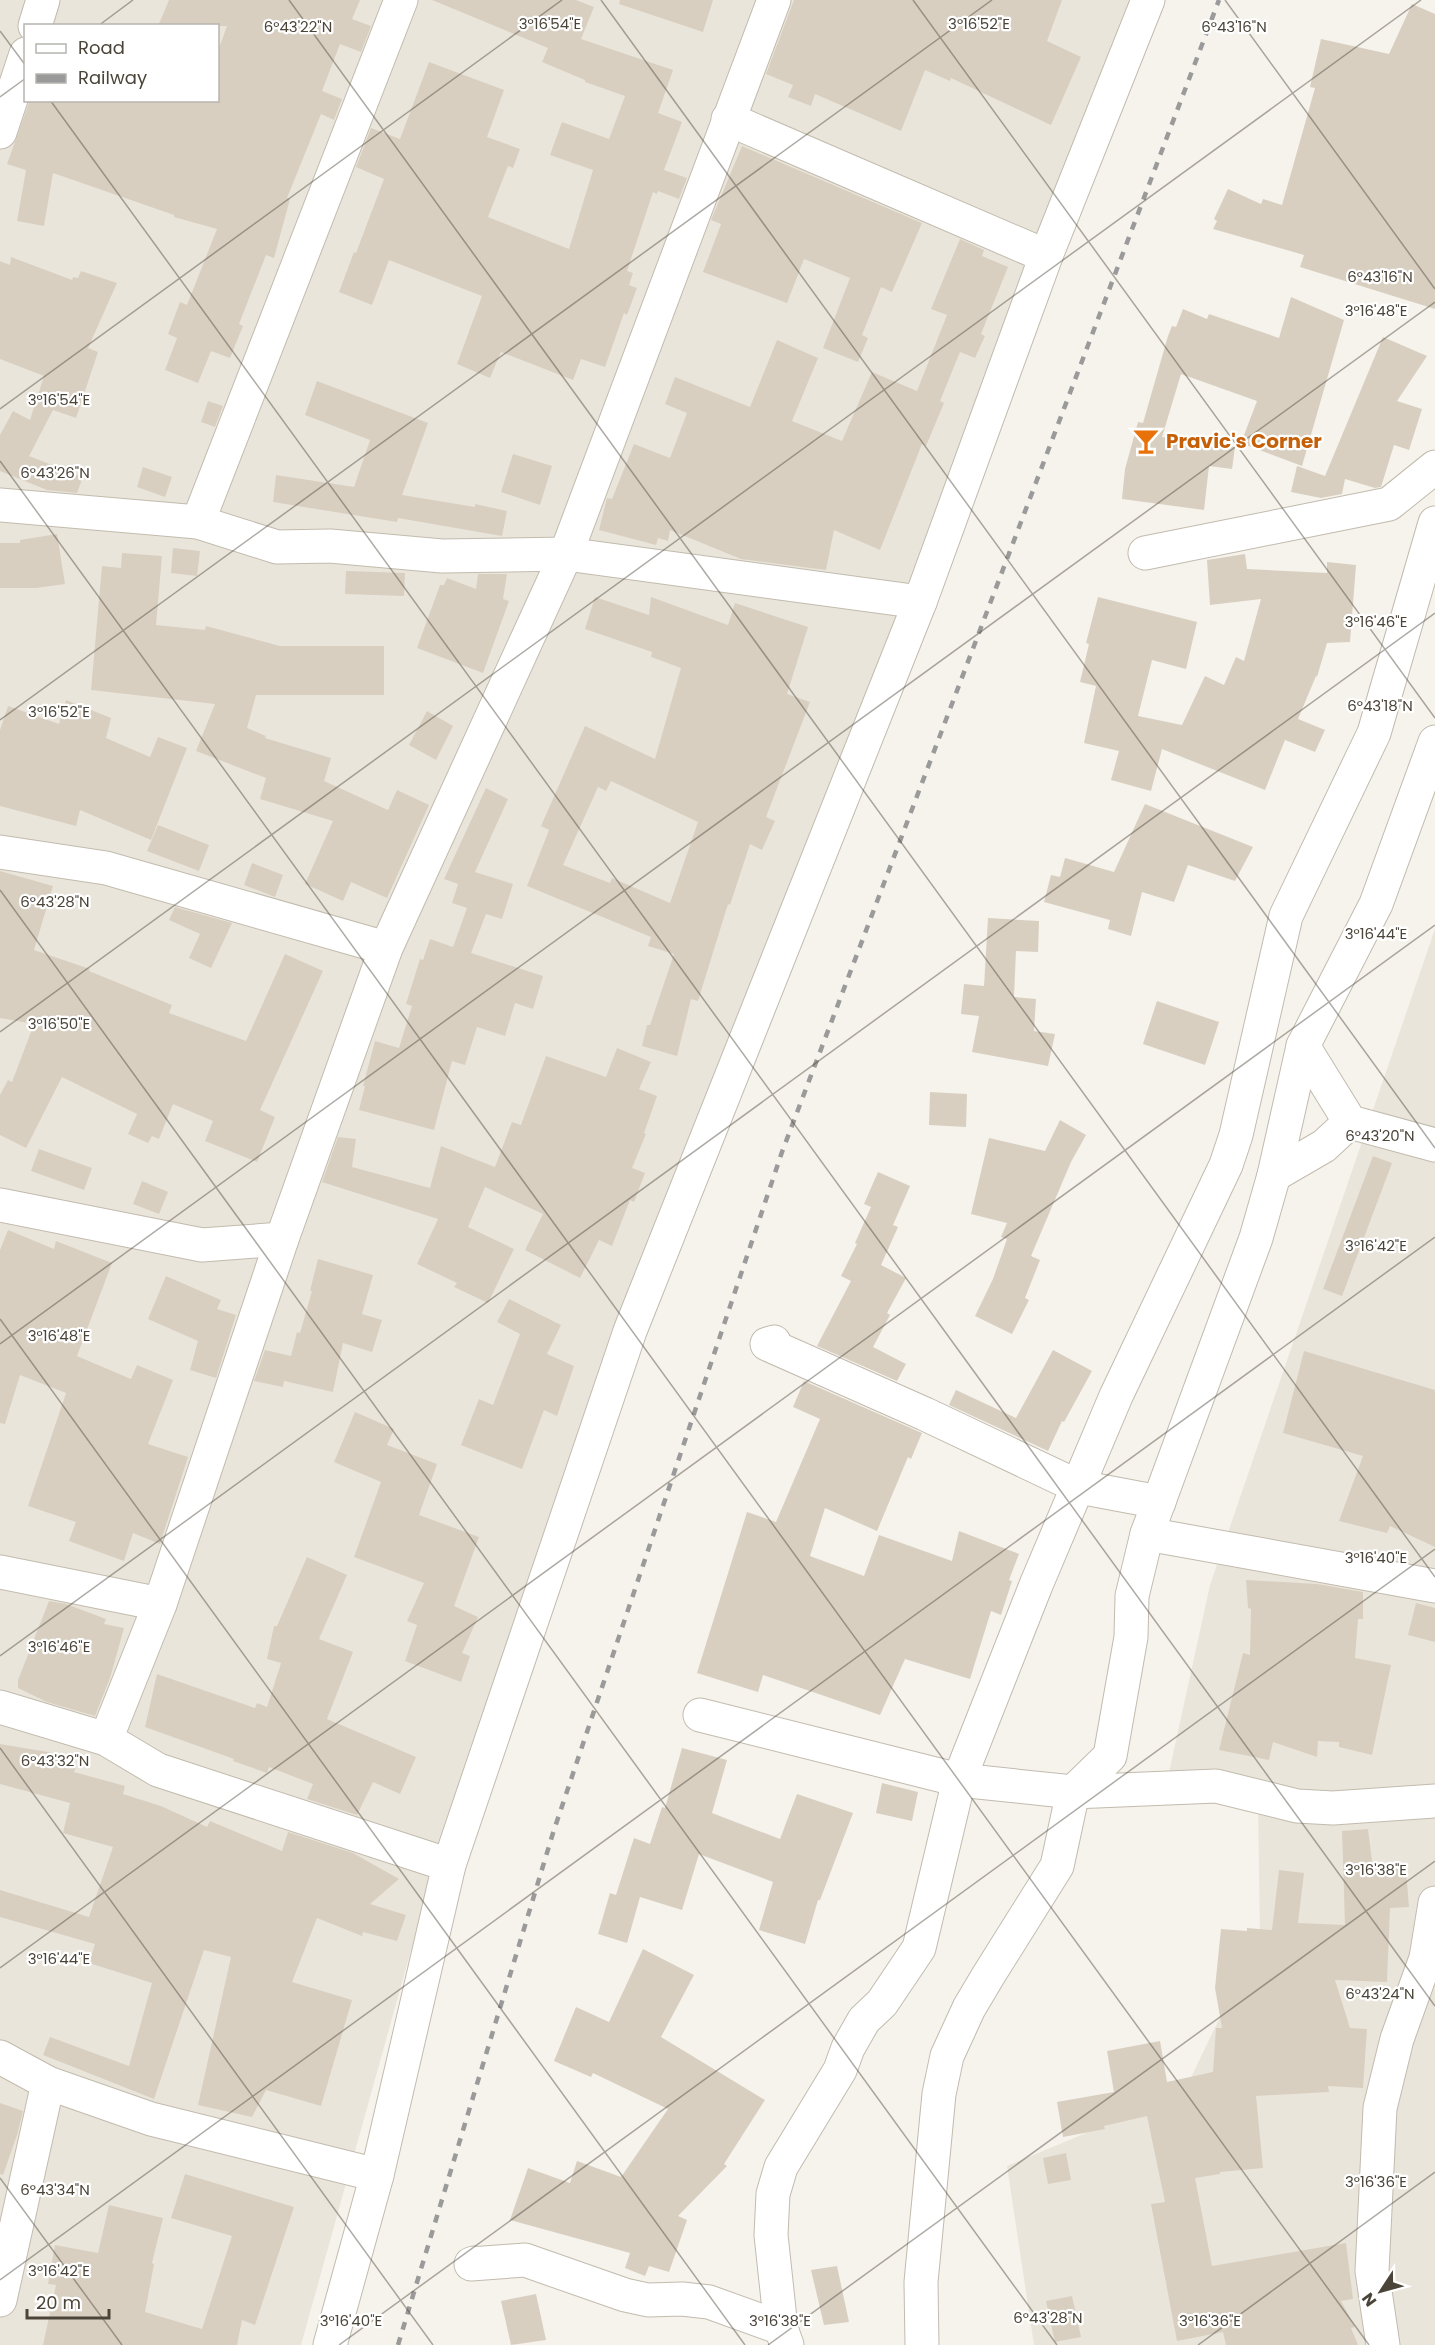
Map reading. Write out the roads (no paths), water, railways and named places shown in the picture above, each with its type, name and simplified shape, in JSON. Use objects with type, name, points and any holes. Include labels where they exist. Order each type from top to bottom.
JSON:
[{"type":"street","points":[[36,24],[43,0]]},
{"type":"street","points":[[198,522],[401,0]]},
{"type":"street","points":[[106,1739],[160,1604],[282,1239],[386,948],[566,554],[774,0]]},
{"type":"street","points":[[330,2345],[377,2175],[449,1865],[630,1331],[920,602],[1046,256],[1148,0]]},
{"type":"street","points":[[0,132],[24,60]]},
{"type":"street","points":[[728,119],[1046,256]]},
{"type":"street","points":[[1145,553],[1389,504],[1435,467]]},
{"type":"street","points":[[0,505],[198,522],[277,547],[330,546],[442,556],[566,554],[920,602]]},
{"type":"street","points":[[784,2337],[771,2235],[773,2194],[781,2167],[840,2070],[848,2048],[864,2020],[882,2002],[919,1948],[959,1780],[1036,1585],[1116,1396],[1226,1165],[1236,1135],[1286,916],[1374,733],[1435,523]]},
{"type":"street","points":[[922,2345],[921,2282],[939,2094],[947,2056],[969,2008],[1057,1866],[1073,1792],[1110,1756],[1131,1637],[1132,1596],[1147,1534],[1256,1238],[1274,1175],[1303,1046],[1376,904],[1435,742]]},
{"type":"street","points":[[0,852],[106,868],[386,948]]},
{"type":"street","points":[[1303,1046],[1350,1122],[1435,1144]]},
{"type":"street","points":[[1274,1175],[1324,1146],[1350,1122]]},
{"type":"street","points":[[1236,1135],[1282,1138],[1296,1143],[1324,1146]]},
{"type":"street","points":[[0,1206],[202,1245],[282,1239]]},
{"type":"street","points":[[774,1342],[767,1344],[926,1414],[1079,1487],[1159,1502]]},
{"type":"street","points":[[1147,1534],[1435,1587]]},
{"type":"street","points":[[0,1572],[160,1604]]},
{"type":"street","points":[[0,1707],[106,1739],[158,1770],[449,1865]]},
{"type":"street","points":[[700,1715],[959,1780],[1073,1792],[1216,1786],[1297,1806],[1333,1808],[1435,1801]]},
{"type":"street","points":[[1110,1756],[1170,1789]]},
{"type":"street","points":[[1383,2345],[1372,2271],[1380,2108],[1397,2039],[1426,1958],[1435,1903]]},
{"type":"street","points":[[0,2057],[48,2083],[151,2119],[377,2175]]},
{"type":"street","points":[[0,2300],[48,2083]]},
{"type":"street","points":[[474,2263],[471,2264],[525,2260],[625,2295],[648,2300],[682,2299],[709,2302],[784,2337]]},
{"type":"railway","points":[[398,2345],[553,1833],[782,1152],[1219,0]]},
{"type":"place","name":"Pravic's Corner","points":[[1146,441]]}]
